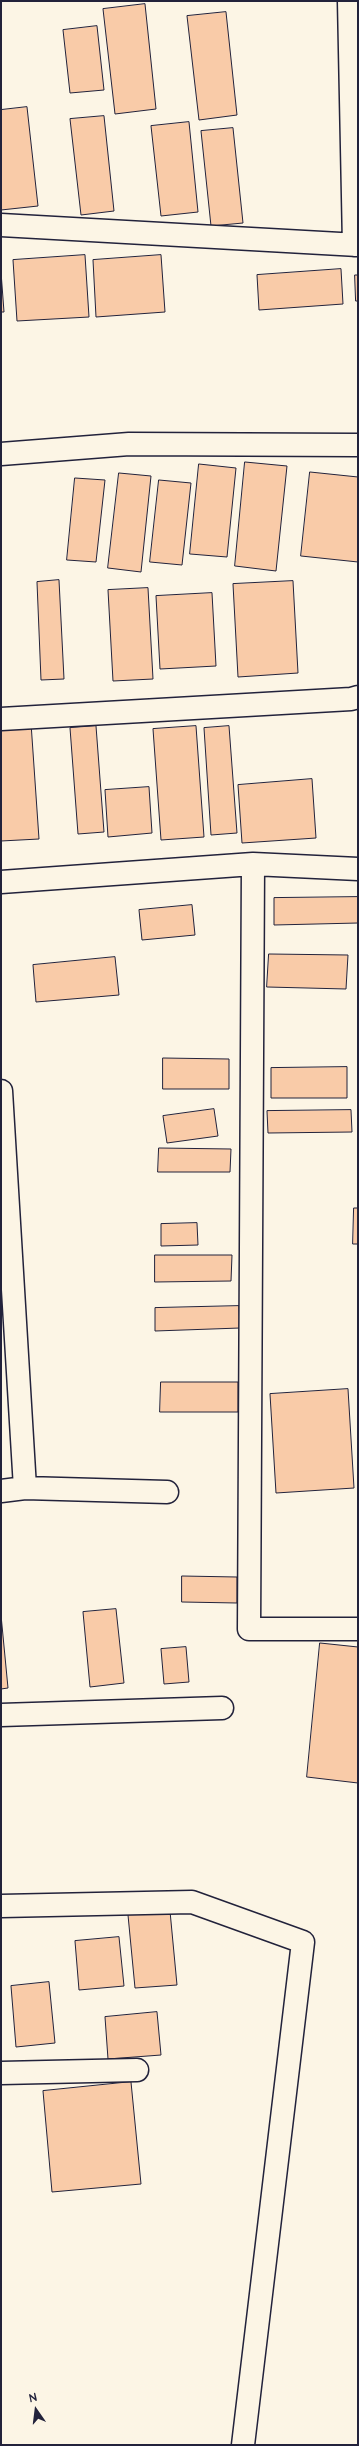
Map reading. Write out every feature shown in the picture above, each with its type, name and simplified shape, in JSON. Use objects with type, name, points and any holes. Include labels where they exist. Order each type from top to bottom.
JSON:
[{"type":"street","points":[[1,226],[356,245],[349,1]]},
{"type":"street","points":[[1,454],[129,444],[358,445]]},
{"type":"street","points":[[1,719],[352,699],[358,697]]},
{"type":"street","points":[[1,882],[253,864],[358,869]]},
{"type":"street","points":[[253,864],[249,1629],[358,1629]]},
{"type":"street","points":[[1,1091],[25,1488]]},
{"type":"street","points":[[1,1491],[25,1488],[167,1492]]},
{"type":"street","points":[[1,1715],[222,1708]]},
{"type":"street","points":[[1,1906],[192,1902],[303,1942],[243,2445]]},
{"type":"street","points":[[1,2073],[137,2070]]},
{"type":"building","points":[[145,4],[156,109],[115,114],[103,9]]},
{"type":"building","points":[[226,12],[237,115],[199,120],[187,16]]},
{"type":"building","points":[[97,26],[104,90],[70,93],[63,30]]},
{"type":"building","points":[[27,107],[38,206],[1,210],[1,110]]},
{"type":"building","points":[[104,116],[114,211],[81,215],[70,119]]},
{"type":"building","points":[[189,122],[198,212],[161,216],[151,126]]},
{"type":"building","points":[[233,128],[243,223],[211,226],[201,131]]},
{"type":"building","points":[[85,255],[89,317],[17,321],[13,260]]},
{"type":"building","points":[[161,255],[165,312],[96,317],[93,260]]},
{"type":"building","points":[[341,269],[343,304],[259,310],[257,275]]},
{"type":"building","points":[[1,272],[4,312],[1,312]]},
{"type":"building","points":[[355,275],[358,275],[358,301],[356,301]]},
{"type":"building","points":[[245,462],[287,466],[276,571],[235,566]]},
{"type":"building","points":[[199,464],[236,468],[227,557],[190,554]]},
{"type":"building","points":[[310,472],[358,477],[358,562],[301,556]]},
{"type":"building","points":[[119,473],[151,476],[141,572],[108,568]]},
{"type":"building","points":[[75,478],[105,480],[96,562],[67,560]]},
{"type":"building","points":[[159,480],[191,483],[182,565],[150,562]]},
{"type":"building","points":[[59,580],[64,679],[41,680],[37,582]]},
{"type":"building","points":[[293,581],[298,673],[238,677],[233,584]]},
{"type":"building","points":[[148,588],[153,679],[113,681],[108,590]]},
{"type":"building","points":[[212,593],[216,666],[160,669],[156,596]]},
{"type":"building","points":[[31,723],[39,839],[1,841],[1,725]]},
{"type":"building","points":[[96,726],[104,832],[78,834],[70,728]]},
{"type":"building","points":[[196,726],[204,837],[161,840],[153,729]]},
{"type":"building","points":[[229,726],[237,833],[211,835],[204,728]]},
{"type":"building","points":[[312,779],[316,838],[242,843],[238,785]]},
{"type":"building","points":[[149,787],[152,833],[108,837],[105,790]]},
{"type":"building","points":[[358,897],[358,923],[274,925],[274,898]]},
{"type":"building","points":[[192,905],[195,935],[142,940],[139,910]]},
{"type":"building","points":[[269,954],[348,955],[346,989],[267,987]]},
{"type":"building","points":[[115,957],[119,995],[36,1002],[33,965]]},
{"type":"building","points":[[163,1058],[229,1059],[229,1089],[163,1089]]},
{"type":"building","points":[[347,1067],[347,1098],[271,1098],[271,1068]]},
{"type":"building","points":[[214,1109],[218,1136],[167,1143],[163,1116]]},
{"type":"building","points":[[351,1110],[352,1132],[268,1133],[267,1111]]},
{"type":"building","points":[[159,1148],[231,1149],[230,1172],[158,1172]]},
{"type":"building","points":[[354,1208],[358,1208],[358,1244],[353,1244]]},
{"type":"building","points":[[197,1223],[198,1245],[161,1246],[161,1224]]},
{"type":"building","points":[[155,1255],[232,1255],[231,1281],[155,1282]]},
{"type":"building","points":[[239,1306],[240,1328],[155,1331],[155,1308]]},
{"type":"building","points":[[161,1382],[238,1382],[238,1412],[160,1412]]},
{"type":"building","points":[[348,1389],[354,1488],[276,1493],[270,1394]]},
{"type":"building","points":[[182,1576],[237,1577],[237,1603],[182,1602]]},
{"type":"building","points":[[116,1609],[124,1683],[90,1687],[83,1612]]},
{"type":"building","points":[[1,1615],[8,1688],[1,1689]]},
{"type":"building","points":[[320,1643],[358,1647],[358,1783],[307,1777]]},
{"type":"building","points":[[186,1647],[189,1682],[164,1684],[161,1649]]},
{"type":"building","points":[[170,1911],[177,1985],[135,1988],[128,1915]]},
{"type":"building","points":[[119,1937],[124,1986],[79,1990],[75,1941]]},
{"type":"building","points":[[49,1982],[55,2043],[16,2047],[11,1986]]},
{"type":"building","points":[[157,2012],[161,2055],[108,2059],[105,2017]]},
{"type":"building","points":[[131,2082],[141,2184],[52,2192],[43,2091]]}]
